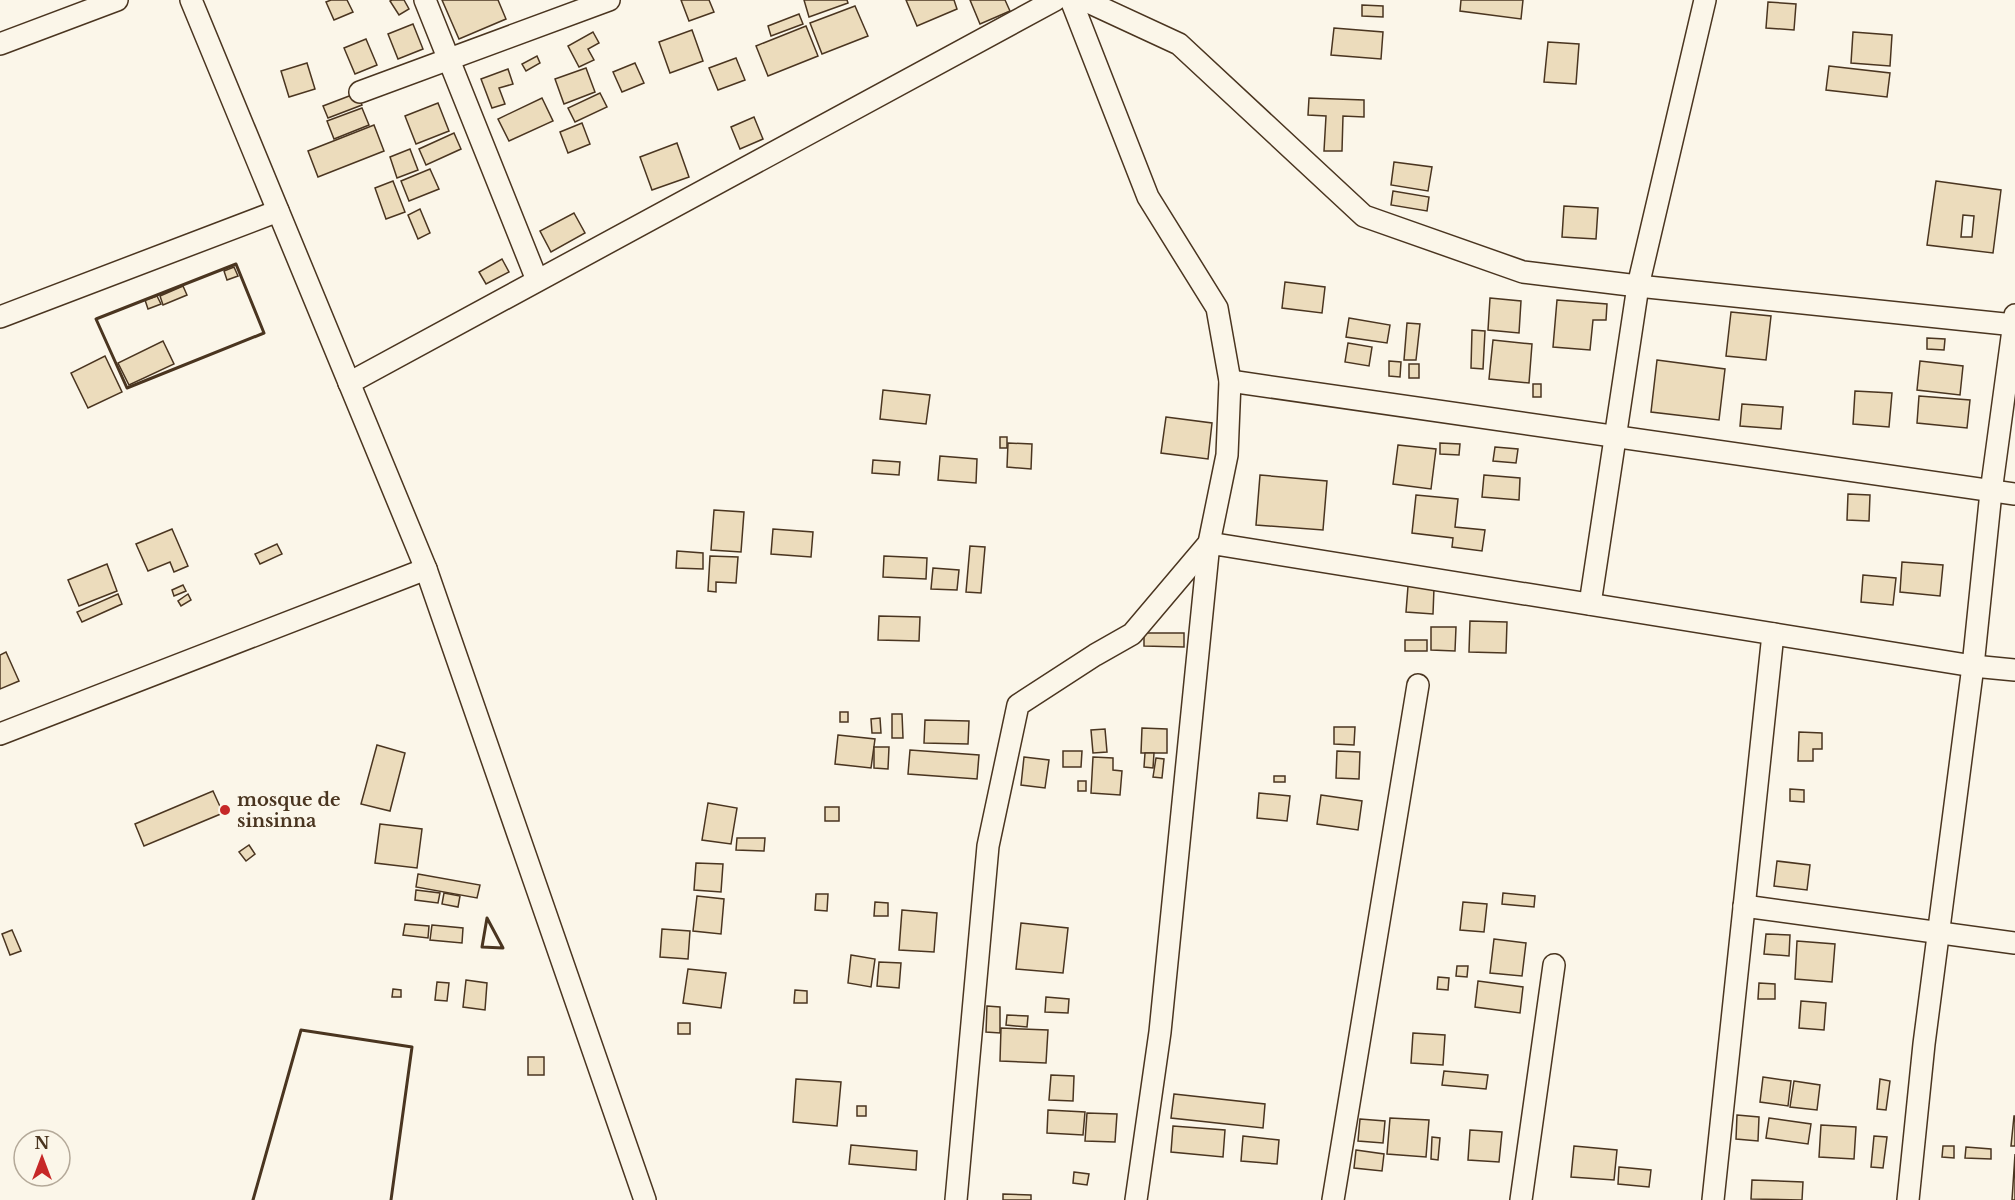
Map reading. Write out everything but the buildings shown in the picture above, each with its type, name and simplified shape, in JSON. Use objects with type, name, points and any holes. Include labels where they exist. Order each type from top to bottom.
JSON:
[{"type":"street","points":[[0,44],[117,0]]},
{"type":"street","points":[[191,0],[426,569],[645,1200]]},
{"type":"street","points":[[425,0],[537,280]]},
{"type":"street","points":[[360,92],[609,0]]},
{"type":"street","points":[[349,383],[1055,0]]},
{"type":"street","points":[[1071,0],[1148,197],[1217,308],[1230,381],[1227,455],[1209,543],[1160,1032],[1136,1200]]},
{"type":"street","points":[[1084,0],[1179,44],[1364,216],[1523,272],[1638,286],[2014,321],[1991,492],[1973,666],[1924,1044],[1908,1200]]},
{"type":"street","points":[[1590,604],[1638,286],[1705,0]]},
{"type":"street","points":[[0,316],[278,211]]},
{"type":"street","points":[[1230,381],[2015,494]]},
{"type":"street","points":[[1209,543],[1973,666],[2015,670]]},
{"type":"street","points":[[956,1200],[988,846],[1018,705],[1132,634],[1209,543]]},
{"type":"street","points":[[0,734],[426,569]]},
{"type":"street","points":[[1713,1200],[1773,634]]},
{"type":"street","points":[[1333,1200],[1418,685]]},
{"type":"street","points":[[1744,906],[2015,943]]},
{"type":"street","points":[[1521,1200],[1554,965]]},
{"type":"wall","points":[[236,264],[264,333],[127,388],[96,319],[236,264]]},
{"type":"wall","points":[[487,918],[503,948],[482,947],[487,918]]},
{"type":"wall","points":[[253,1200],[301,1030],[412,1047],[391,1200]]},
{"type":"place","name":"mosque de sinsinna","points":[[225,810]]}]
